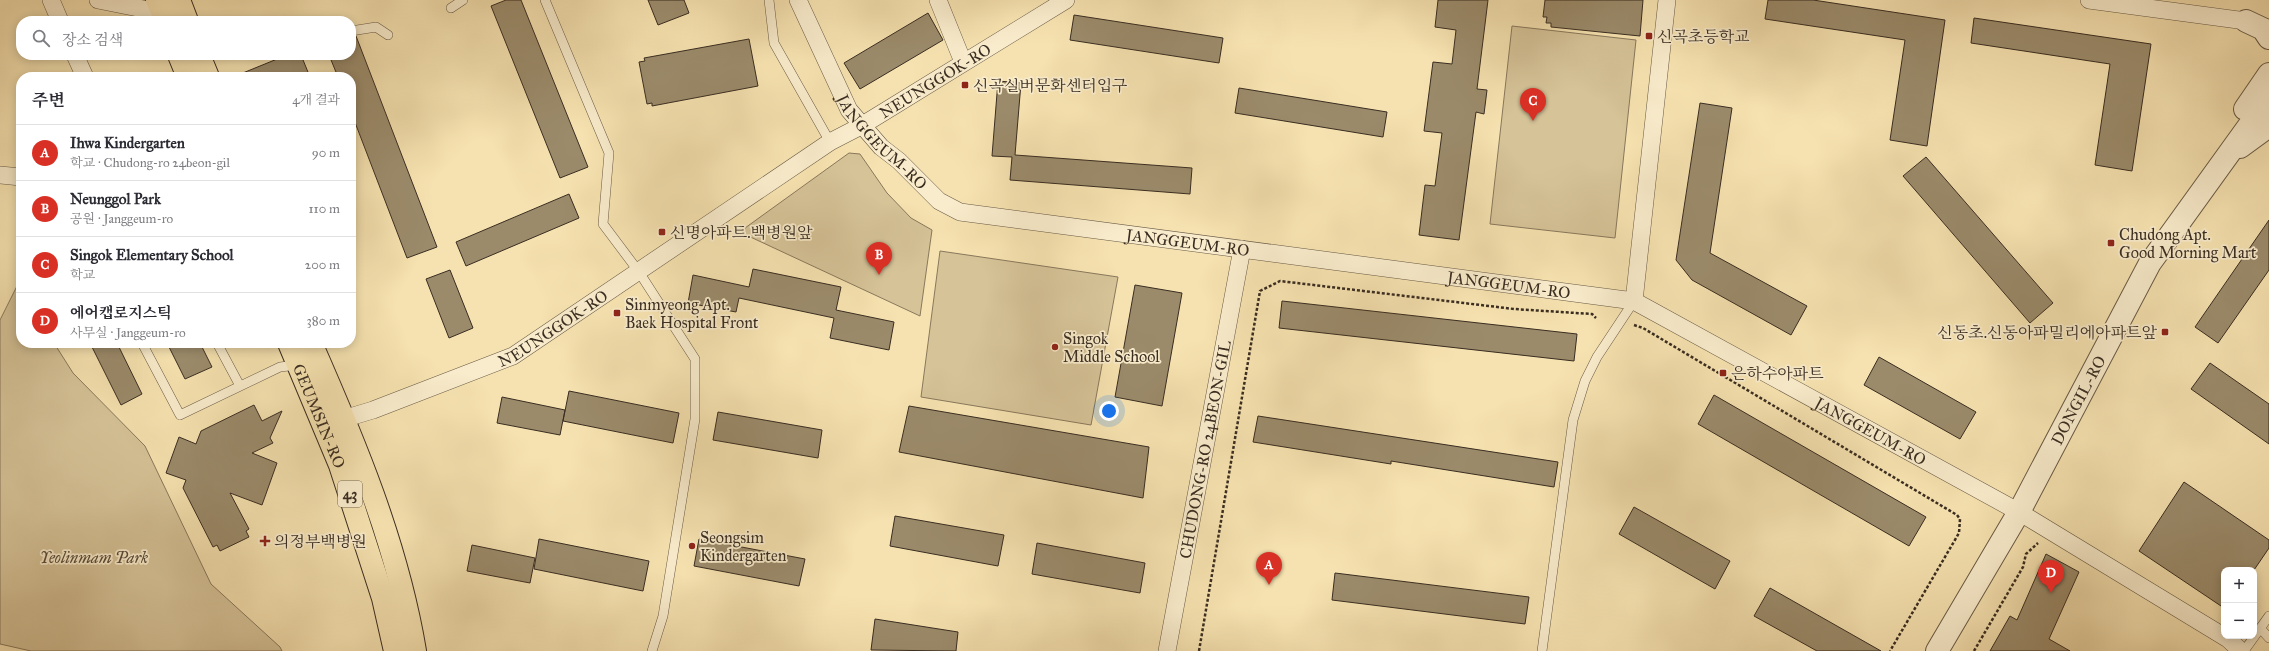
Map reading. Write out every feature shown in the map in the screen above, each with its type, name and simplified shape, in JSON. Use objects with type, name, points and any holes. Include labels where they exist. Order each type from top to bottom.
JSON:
[{"type":"main road","points":[[166,9],[178,16]]},
{"type":"main road","points":[[181,60],[186,72]]},
{"type":"main road","points":[[201,60],[206,72]]},
{"type":"main road","name":"GEUMSIN-RO","points":[[291,348],[297,365],[334,422],[360,456],[407,605],[415,651]]},
{"type":"main road","name":"GEUMSIN-RO","points":[[312,348],[334,422],[340,465],[383,598],[395,651]]},
{"type":"street","points":[[51,0],[58,16]]},
{"type":"street","points":[[98,0],[166,9]]},
{"type":"street","name":"JANGGEUM-RO","points":[[798,0],[850,110],[861,126],[939,201],[960,212],[1634,301],[2019,512],[2228,639],[2241,651]]},
{"type":"street","points":[[938,0],[963,62]]},
{"type":"street","name":"NEUNGGOK-RO","points":[[334,422],[373,410],[513,356],[830,142],[861,126],[1066,0]]},
{"type":"street","points":[[1634,301],[1667,0]]},
{"type":"street","points":[[2089,0],[2246,21],[2263,29],[2269,38]]},
{"type":"street","points":[[2246,21],[2269,16]]},
{"type":"street","points":[[77,60],[83,72]]},
{"type":"street","points":[[2269,74],[2251,99],[2232,133],[2229,155],[2253,147],[2269,138]]},
{"type":"street","name":"DONGIL-RO","points":[[1936,651],[2019,512],[2150,263],[2269,98]]},
{"type":"street","name":"DONGIL-RO","points":[[2229,155],[2269,126]]},
{"type":"street","points":[[0,175],[16,177]]},
{"type":"street","name":"CHUDONG-RO 24BEON-GIL","points":[[1167,651],[1242,249]]},
{"type":"lane","points":[[452,8],[463,0]]},
{"type":"lane","points":[[545,0],[608,153],[603,224],[639,272],[695,360],[695,419],[663,616],[652,651]]},
{"type":"lane","points":[[769,0],[774,43],[830,142]]},
{"type":"lane","points":[[356,30],[376,27],[388,35]]},
{"type":"lane","points":[[1542,651],[1573,420],[1585,381],[1597,356],[1634,301]]},
{"type":"lane","points":[[145,348],[180,415],[280,367],[297,365]]},
{"type":"lane","points":[[220,348],[240,386]]},
{"type":"lane","points":[[2244,651],[2269,616]]},
{"type":"lane","points":[[2260,628],[2269,638]]},
{"type":"path","points":[[1199,651],[1260,291],[1280,281],[1514,309],[1592,314],[1596,318]]},
{"type":"path","points":[[1628,328],[1632,324],[1643,328],[1957,515],[1960,519],[1959,532],[1890,651]]},
{"type":"path","points":[[1974,651],[2023,567],[2026,554],[2037,543],[2043,544]]},
{"type":"green space","points":[[1512,26],[1636,40],[1615,238],[1490,224]]},
{"type":"green space","points":[[849,153],[860,154],[887,193],[911,218],[932,230],[920,316],[744,234],[745,228]]},
{"type":"green space","points":[[940,251],[1118,277],[1091,425],[921,397]]},
{"type":"green space","name":"Yeolinmam Park","points":[[16,288],[16,348],[57,348],[73,373],[145,446],[211,584],[280,647],[282,651],[31,651],[0,644],[0,320]]},
{"type":"building","points":[[506,0],[521,0],[588,167],[560,178],[491,6]]},
{"type":"building","points":[[648,0],[684,0],[689,13],[658,25]]},
{"type":"building","points":[[1438,0],[1488,0],[1477,89],[1487,90],[1484,114],[1476,112],[1459,240],[1419,235],[1425,185],[1435,186],[1442,133],[1424,131],[1433,62],[1452,64],[1456,30],[1435,27]]},
{"type":"building","points":[[1545,0],[1643,0],[1640,36],[1551,27],[1551,23],[1546,23],[1547,17],[1543,17]]},
{"type":"building","points":[[1768,0],[1813,0],[1945,20],[1927,146],[1890,140],[1905,40],[1765,19]]},
{"type":"building","points":[[928,13],[943,40],[860,89],[844,63]]},
{"type":"building","points":[[1074,15],[1223,38],[1219,63],[1070,40]]},
{"type":"building","points":[[1974,18],[2151,44],[2132,171],[2095,165],[2110,64],[1971,43]]},
{"type":"building","points":[[356,36],[437,247],[407,258],[356,125],[356,72],[336,72],[331,60],[356,60]]},
{"type":"building","points":[[749,39],[758,86],[652,106],[652,103],[647,104],[639,62],[645,61],[644,58]]},
{"type":"building","points":[[275,60],[303,60],[308,72],[245,72]]},
{"type":"building","points":[[998,81],[1021,83],[1015,155],[1192,168],[1190,194],[1010,180],[1012,157],[992,156]]},
{"type":"building","points":[[1239,88],[1387,112],[1383,137],[1235,113]]},
{"type":"building","points":[[1700,103],[1732,108],[1710,253],[1807,306],[1791,335],[1692,280],[1676,260]]},
{"type":"building","points":[[1926,157],[2053,303],[2030,323],[1903,176]]},
{"type":"building","points":[[569,194],[579,218],[466,266],[456,242]]},
{"type":"building","points":[[2269,220],[2269,270],[2218,343],[2195,327]]},
{"type":"building","points":[[753,269],[841,287],[836,310],[894,322],[889,350],[830,338],[834,318],[739,298],[736,312],[688,303],[693,275],[749,287]]},
{"type":"building","points":[[450,270],[473,328],[449,338],[426,279]]},
{"type":"building","points":[[1135,285],[1182,293],[1162,406],[1115,397]]},
{"type":"building","points":[[1282,301],[1577,334],[1574,361],[1279,328]]},
{"type":"building","points":[[92,348],[119,348],[142,394],[121,405]]},
{"type":"building","points":[[170,348],[202,348],[212,367],[185,379]]},
{"type":"building","points":[[1879,357],[1976,412],[1960,439],[1864,385]]},
{"type":"building","points":[[2210,363],[2269,404],[2269,444],[2191,389]]},
{"type":"building","points":[[569,391],[679,413],[673,443],[563,421]]},
{"type":"building","points":[[1714,395],[1926,517],[1909,546],[1698,424]]},
{"type":"building","points":[[502,397],[565,410],[560,435],[497,423]]},
{"type":"building","points":[[254,405],[262,421],[282,411],[270,438],[273,443],[252,453],[277,463],[262,505],[230,493],[249,529],[246,531],[249,537],[220,551],[217,545],[213,547],[183,488],[186,480],[166,473],[179,437],[196,444],[201,431]]},
{"type":"building","points":[[909,406],[1149,447],[1143,498],[899,452]]},
{"type":"building","points":[[718,412],[822,430],[818,458],[713,440]]},
{"type":"building","points":[[1258,416],[1558,462],[1554,487],[1391,461],[1391,464],[1253,442]]},
{"type":"building","points":[[2184,482],[2269,540],[2269,548],[2256,567],[2221,567],[2221,606],[2139,551]]},
{"type":"building","points":[[1634,507],[1730,561],[1715,589],[1619,534]]},
{"type":"building","points":[[895,516],[1004,535],[998,566],[890,546]]},
{"type":"building","points":[[539,539],[649,561],[643,591],[534,569]]},
{"type":"building","points":[[699,539],[805,559],[799,586],[694,566]]},
{"type":"building","points":[[1037,543],[1145,563],[1140,593],[1032,574]]},
{"type":"building","points":[[472,545],[535,558],[530,583],[467,571]]},
{"type":"building","points":[[2046,554],[2079,572],[2049,639],[2070,651],[1990,651],[2010,616],[2017,620]]},
{"type":"building","points":[[1335,573],[1529,597],[1525,624],[1332,600]]},
{"type":"building","points":[[1770,588],[1881,651],[1817,651],[1754,616]]},
{"type":"building","points":[[875,619],[958,632],[956,651],[871,650]]},
{"type":"place","name":"신곡초등학교","points":[[1649,36]]},
{"type":"place","name":"신곡실버문화센터입구","points":[[965,85]]},
{"type":"place","name":"Singok Elementary School","points":[[1533,121]]},
{"type":"place","name":"신명아파트.백병원앞","points":[[662,232]]},
{"type":"place","name":"Chudong Apt. Good Morning Mart","points":[[2111,243]]},
{"type":"place","name":"Neunggol Park","points":[[879,275]]},
{"type":"place","name":"Sinmyeong Apt. Baek Hospital Front","points":[[617,313]]},
{"type":"place","name":"신동초.신동아파밀리에아파트앞","points":[[2165,332]]},
{"type":"place","name":"Singok Middle School","points":[[1055,347]]},
{"type":"place","name":"은하수아파트","points":[[1723,373]]},
{"type":"place","name":"의정부백병원","points":[[265,541]]},
{"type":"place","name":"Seongsim Kindergarten","points":[[692,546]]},
{"type":"place","name":"Ihwa Kindergarten","points":[[1269,585]]},
{"type":"place","name":"에어캡로지스틱","points":[[2051,593]]}]
